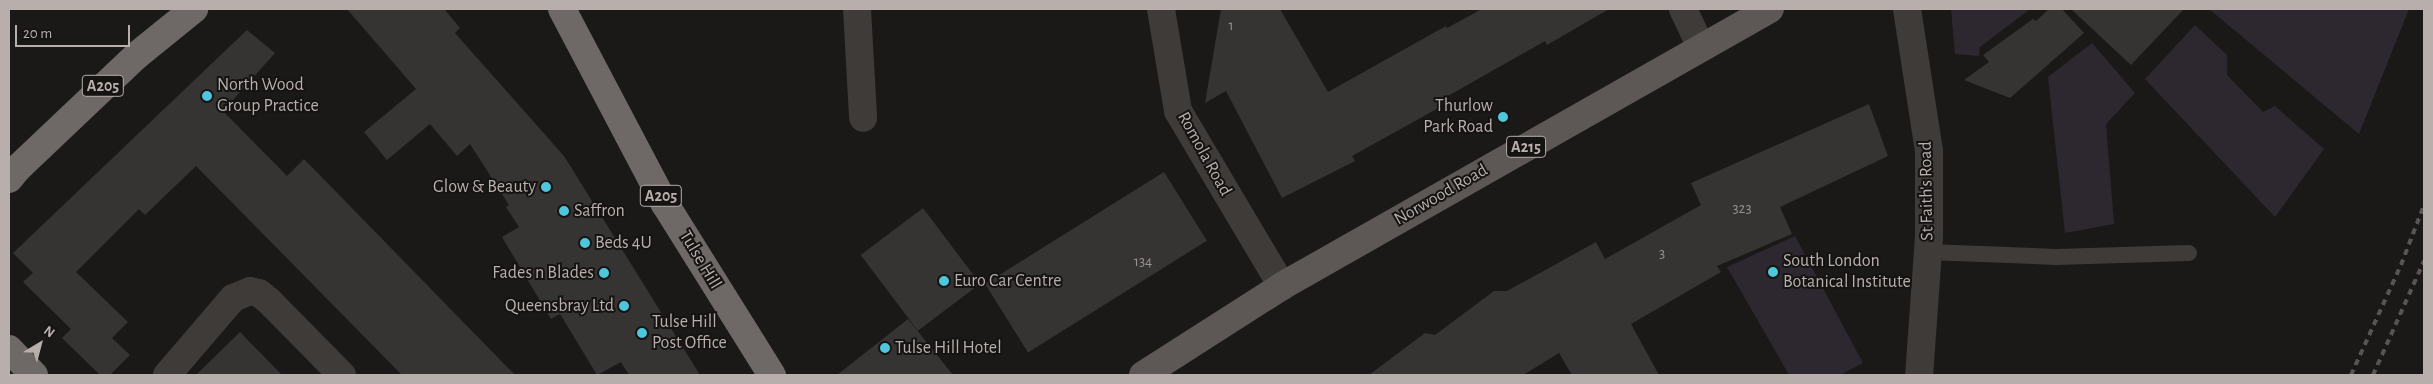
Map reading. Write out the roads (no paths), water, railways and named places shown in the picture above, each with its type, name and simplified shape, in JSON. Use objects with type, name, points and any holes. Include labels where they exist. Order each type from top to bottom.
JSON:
[{"type":"highway","name":"A205","points":[[11,174],[136,56],[194,9]]},
{"type":"highway","name":"Tulse Hill","points":[[562,9],[665,204],[772,375]]},
{"type":"highway","points":[[9,349],[34,375]]},
{"type":"main road","name":"Norwood Road","points":[[1143,375],[1282,286],[1770,9]]},
{"type":"street","points":[[857,9],[863,118]]},
{"type":"street","name":"Romola Road","points":[[1161,9],[1178,111],[1282,286]]},
{"type":"street","points":[[1683,9],[1701,47]]},
{"type":"street","name":"St Faith's Road","points":[[1907,9],[1929,151],[1928,252],[1919,375]]},
{"type":"street","points":[[167,375],[233,298],[250,291],[259,293],[269,301],[342,375]]},
{"type":"lane","points":[[1928,252],[2056,257],[2189,253]]},
{"type":"railway","points":[[2351,375],[2401,265],[2424,205]]},
{"type":"railway","points":[[2373,375],[2424,261]]},
{"type":"place","name":"North Wood Group Practice","points":[[207,96]]},
{"type":"place","name":"Thurlow Park Road","points":[[1503,117]]},
{"type":"place","name":"Glow & Beauty","points":[[546,187]]},
{"type":"place","name":"Saffron","points":[[564,211]]},
{"type":"place","name":"Beds 4U","points":[[585,243]]},
{"type":"place","name":"South London Botanical Institute","points":[[1773,272]]},
{"type":"place","name":"Fades n Blades","points":[[604,273]]},
{"type":"place","name":"Euro Car Centre","points":[[944,281]]},
{"type":"place","name":"Queensbray Ltd","points":[[624,306]]},
{"type":"place","name":"Tulse Hill Post Office","points":[[642,333]]},
{"type":"place","name":"Tulse Hill Hotel","points":[[885,348]]}]
